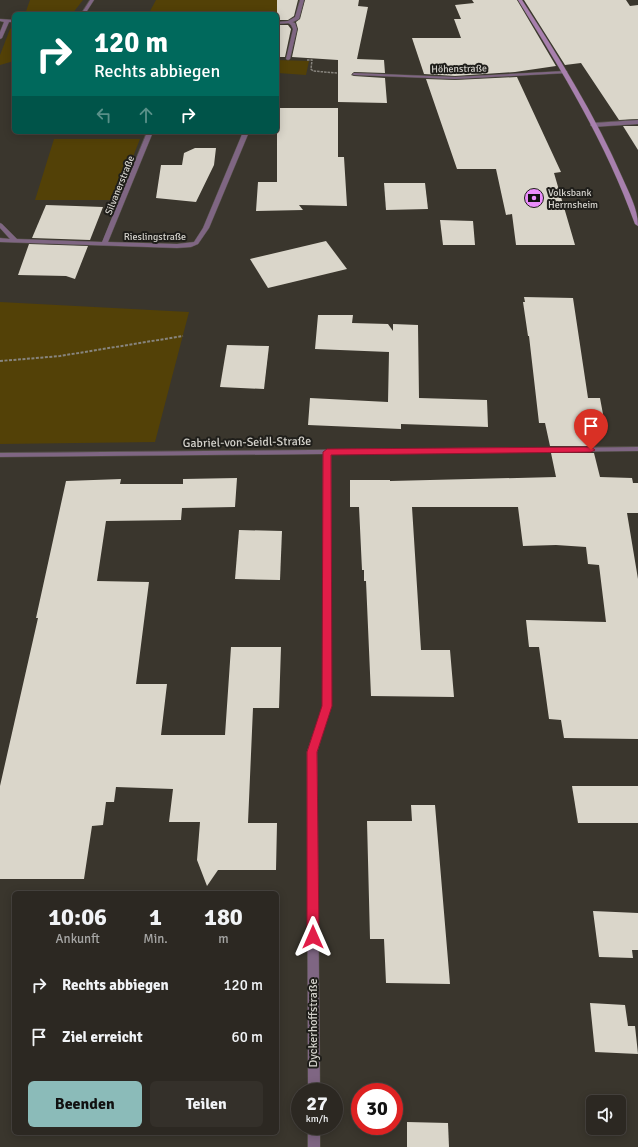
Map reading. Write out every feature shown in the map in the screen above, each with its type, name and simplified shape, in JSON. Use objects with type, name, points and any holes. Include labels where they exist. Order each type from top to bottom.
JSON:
[{"type":"main road","points":[[520,0],[565,72],[606,146],[638,224]]},
{"type":"street","points":[[83,12],[92,0]]},
{"type":"street","points":[[279,23],[289,22],[297,18],[302,0]]},
{"type":"street","points":[[0,20],[12,21]]},
{"type":"street","points":[[0,38],[7,21]]},
{"type":"street","points":[[288,59],[295,29],[293,24],[289,22]]},
{"type":"street","name":"Höhenstraße","points":[[354,74],[455,78],[565,72]]},
{"type":"street","points":[[593,125],[638,122]]},
{"type":"street","name":"Silvanerstraße","points":[[104,244],[149,134]]},
{"type":"street","name":"Rieslingstraße","points":[[0,240],[185,246],[196,243],[215,210],[245,134]]},
{"type":"street","points":[[0,225],[16,240]]},
{"type":"street","name":"Gabriel-von-Seidl-Straße","points":[[0,456],[638,449]]},
{"type":"street","name":"Dyckerhoffstraße","points":[[314,1083],[312,752],[327,706],[327,452]]},
{"type":"street","points":[[314,1135],[314,1147]]},
{"type":"path","points":[[288,59],[312,60],[311,69],[317,72],[354,74]]},
{"type":"path","points":[[0,361],[60,356],[183,336]]},
{"type":"shaded area","points":[[30,0],[83,0],[74,12],[26,12]]},
{"type":"shaded area","points":[[156,0],[294,0],[279,12],[150,12]]},
{"type":"shaded area","points":[[12,28],[12,62],[0,65],[0,55],[10,29]]},
{"type":"shaded area","points":[[279,60],[309,61],[306,75],[279,73]]},
{"type":"shaded area","points":[[54,139],[140,139],[116,200],[35,200]]},
{"type":"shaded area","points":[[0,302],[189,312],[155,442],[0,444]]},
{"type":"building","points":[[277,0],[298,0],[294,16],[288,20],[279,20],[279,12],[277,12]]},
{"type":"building","points":[[305,0],[359,0],[358,6],[368,7],[357,59],[384,60],[385,73],[354,72],[351,75],[385,78],[387,103],[338,102],[338,60],[292,57],[298,29],[296,22],[300,19]]},
{"type":"building","points":[[472,0],[517,0],[556,66],[515,72],[455,76],[424,74],[412,38],[461,38],[454,19],[461,19],[455,5],[474,3]]},
{"type":"building","points":[[524,0],[626,0],[630,6],[638,5],[638,119],[619,120],[581,63],[565,65]]},
{"type":"building","points":[[279,25],[288,25],[291,29],[285,57],[279,57]]},
{"type":"building","points":[[517,77],[561,172],[554,173],[575,245],[516,245],[512,214],[506,215],[496,169],[457,169],[426,79],[455,80]]},
{"type":"building","points":[[279,108],[338,108],[338,157],[344,157],[347,206],[299,205],[303,210],[256,211],[258,182],[277,182],[277,134],[279,134]]},
{"type":"building","points":[[623,126],[638,126],[638,150]]},
{"type":"building","points":[[195,148],[216,148],[214,165],[196,202],[156,198],[161,165],[182,165],[184,153]]},
{"type":"building","points":[[384,183],[425,183],[428,209],[386,210]]},
{"type":"building","points":[[46,205],[103,207],[90,240],[32,238]]},
{"type":"building","points":[[440,220],[473,221],[475,245],[443,245]]},
{"type":"building","points":[[326,241],[347,269],[268,288],[250,259]]},
{"type":"building","points":[[29,244],[88,246],[75,279],[66,276],[18,275]]},
{"type":"building","points":[[524,297],[573,298],[588,398],[600,398],[605,425],[587,424],[593,446],[550,446],[545,423],[539,423],[529,336],[523,302],[525,302]]},
{"type":"building","points":[[318,315],[353,315],[352,323],[388,324],[393,331],[393,324],[418,325],[419,398],[487,400],[488,427],[401,424],[401,429],[308,425],[310,398],[388,402],[389,352],[315,349]]},
{"type":"building","points":[[227,345],[269,346],[264,389],[220,387]]},
{"type":"building","points":[[551,453],[594,453],[600,477],[632,478],[633,483],[638,483],[638,513],[627,513],[638,579],[638,739],[564,738],[561,720],[549,719],[539,647],[529,647],[526,620],[606,622],[599,565],[588,564],[586,547],[556,545],[523,546],[518,507],[412,507],[421,650],[450,650],[454,697],[371,696],[366,581],[364,581],[364,570],[362,570],[359,507],[350,507],[350,480],[390,481],[556,477]]},
{"type":"building","points":[[237,478],[235,507],[182,508],[181,520],[106,521],[97,581],[149,582],[136,684],[167,684],[161,735],[225,735],[231,647],[281,647],[279,708],[253,708],[248,823],[277,823],[276,870],[218,870],[207,886],[197,860],[200,822],[169,822],[173,789],[116,787],[114,802],[106,802],[103,825],[92,826],[84,879],[0,879],[0,786],[38,618],[36,618],[66,481],[121,479],[120,484],[183,484],[183,479]]},
{"type":"building","points":[[239,530],[282,531],[280,580],[235,579]]},
{"type":"building","points":[[572,786],[638,786],[638,823],[578,823]]},
{"type":"building","points":[[411,805],[435,805],[450,984],[386,983],[384,939],[370,939],[367,821],[412,821]]},
{"type":"building","points":[[593,911],[638,913],[638,950],[632,950],[633,958],[599,957]]},
{"type":"building","points":[[590,1003],[625,1005],[628,1026],[635,1026],[638,1054],[595,1052]]},
{"type":"building","points":[[407,1122],[448,1123],[449,1147],[407,1147]]},
{"type":"place","name":"Volksbank Herrnsheim","points":[[534,198]]},
{"type":"route","points":[[313,937],[312,752],[327,706],[327,452],[591,450]]}]
